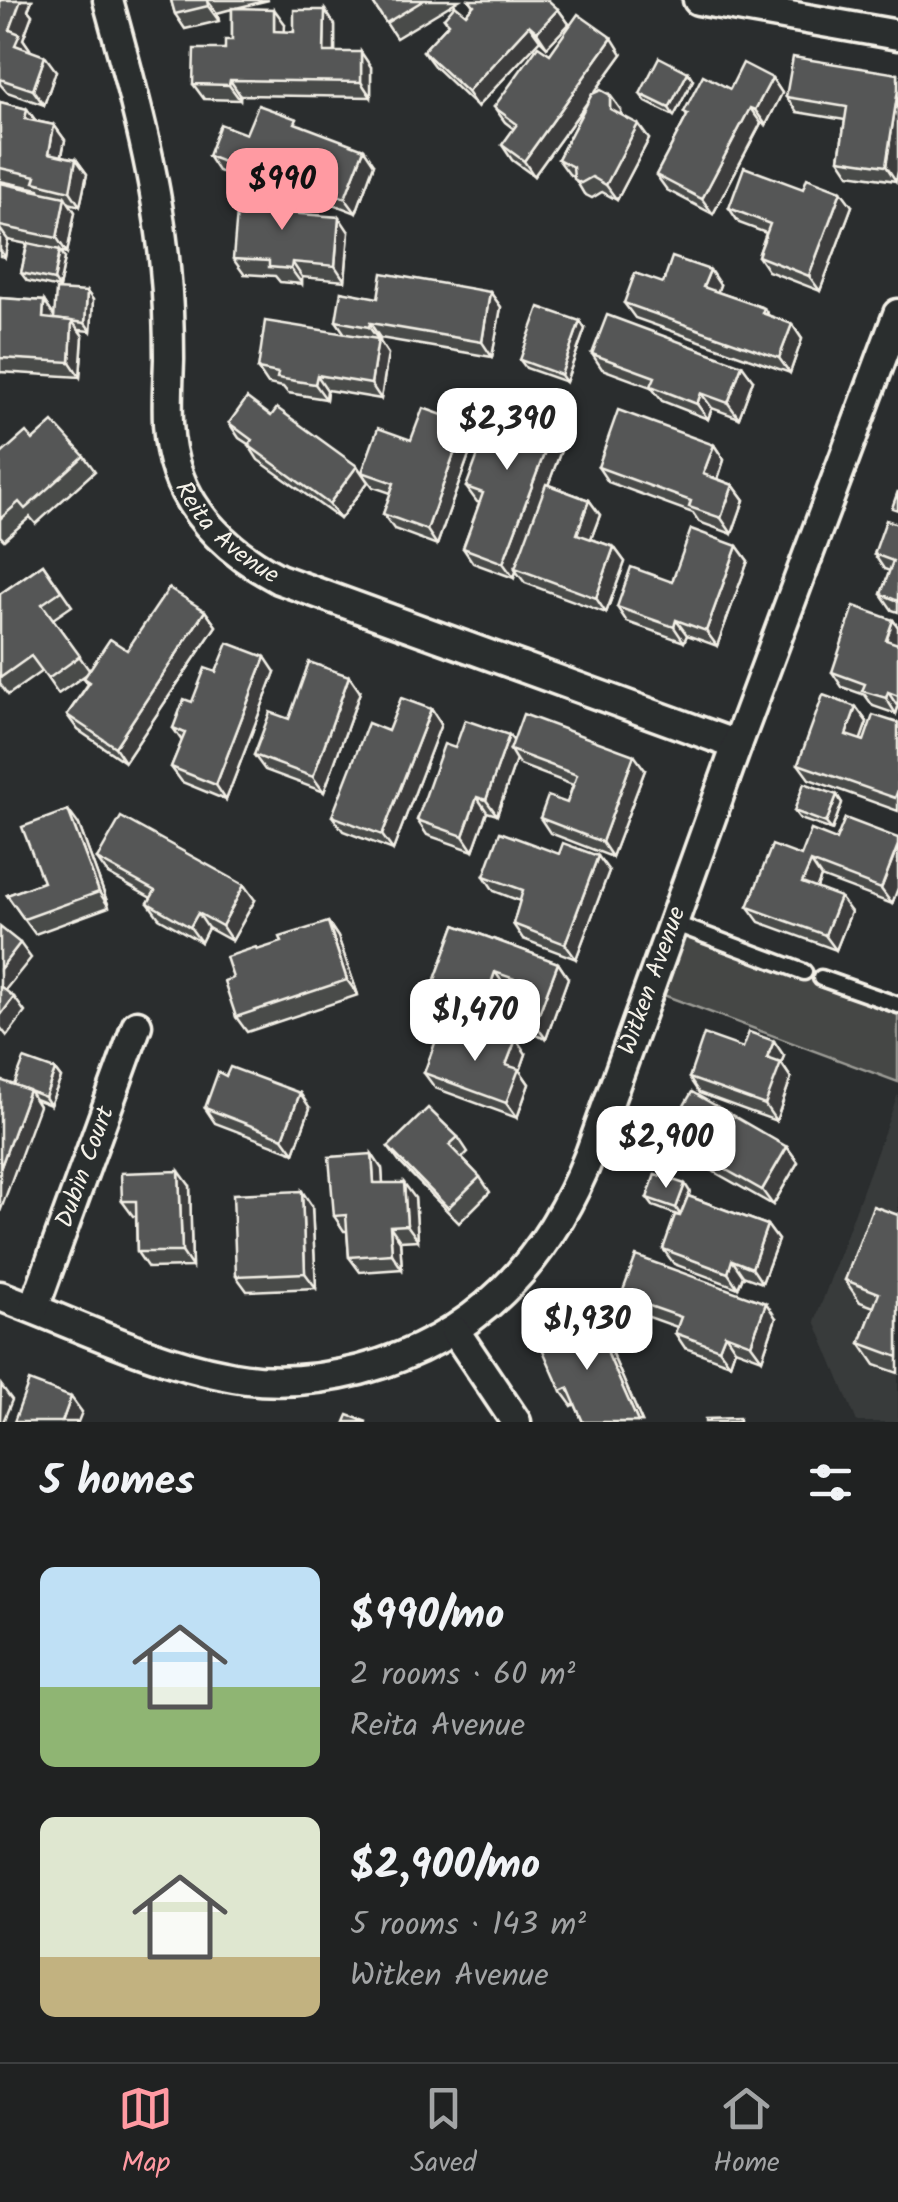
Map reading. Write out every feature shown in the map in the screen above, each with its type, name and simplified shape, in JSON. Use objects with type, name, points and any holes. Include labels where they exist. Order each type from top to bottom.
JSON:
[{"type":"street","name":"Reita Avenue","points":[[108,0],[137,109],[160,221],[168,309],[170,449],[185,492],[198,512],[233,550],[279,579],[737,745]]},
{"type":"street","points":[[698,0],[898,35]]},
{"type":"street","name":"Witken Avenue","points":[[0,1296],[179,1363],[222,1375],[264,1381],[304,1380],[356,1371],[423,1348],[455,1331],[526,1267],[561,1218],[590,1154],[898,314]]},
{"type":"street","name":"Dubin Court","points":[[34,1308],[138,1025]]},
{"type":"street","points":[[455,1331],[516,1422]]},
{"type":"lane","points":[[673,923],[804,972]]},
{"type":"lane","points":[[821,978],[898,1005]]},
{"type":"shaded area","points":[[673,923],[898,1005],[898,1082],[650,990]]},
{"type":"shaded area","points":[[898,1094],[898,1422],[857,1422],[815,1321]]},
{"type":"building","points":[[0,0],[21,0],[10,30],[20,34],[15,45],[45,56],[33,90],[0,79]]},
{"type":"building","points":[[171,0],[207,0],[208,6],[175,14]]},
{"type":"building","points":[[371,0],[424,0],[386,23]]},
{"type":"building","points":[[469,0],[548,0],[558,9],[537,32],[529,25],[467,92],[423,51],[449,23],[444,18],[455,5],[466,14],[474,5]]},
{"type":"building","points":[[232,8],[274,9],[274,31],[294,32],[294,10],[325,10],[324,52],[361,52],[361,82],[230,80],[229,85],[193,84],[194,49],[225,49],[225,40],[232,40]]},
{"type":"building","points":[[578,14],[612,38],[524,161],[502,145],[517,124],[494,107],[538,46],[550,54]]},
{"type":"building","points":[[659,57],[688,72],[669,108],[640,94]]},
{"type":"building","points":[[793,57],[898,74],[886,166],[839,159],[847,107],[786,97]]},
{"type":"building","points":[[743,63],[772,78],[755,110],[750,108],[702,199],[656,175],[688,114],[684,112],[703,75],[730,89]]},
{"type":"building","points":[[601,90],[610,95],[610,109],[638,124],[606,185],[592,177],[581,183],[574,179],[573,167],[558,159],[592,94]]},
{"type":"building","points":[[0,102],[27,109],[25,119],[54,125],[49,153],[76,159],[70,191],[34,182],[36,176],[0,168]]},
{"type":"building","points":[[258,105],[364,149],[345,198],[243,159],[239,168],[208,156],[220,124],[246,134]]},
{"type":"building","points":[[744,167],[803,189],[807,178],[841,191],[809,276],[758,256],[770,224],[729,208]]},
{"type":"building","points":[[0,183],[65,197],[57,238],[0,226]]},
{"type":"building","points":[[239,188],[278,191],[277,212],[339,217],[335,266],[292,262],[291,269],[269,267],[269,261],[233,259]]},
{"type":"building","points":[[28,243],[60,250],[54,280],[21,273]]},
{"type":"building","points":[[672,257],[710,270],[703,287],[764,308],[762,313],[792,324],[779,358],[624,303],[635,273],[663,283]]},
{"type":"building","points":[[382,273],[490,292],[482,342],[336,321],[341,291],[378,298]]},
{"type":"building","points":[[56,290],[87,292],[85,323],[54,319]]},
{"type":"building","points":[[0,298],[44,301],[43,318],[72,321],[70,362],[0,358]]},
{"type":"building","points":[[539,307],[580,321],[561,375],[520,360]]},
{"type":"building","points":[[607,315],[742,365],[728,403],[701,393],[697,404],[651,386],[655,377],[592,354]]},
{"type":"building","points":[[265,321],[378,339],[371,384],[317,375],[315,384],[277,378],[278,373],[258,369]]},
{"type":"building","points":[[501,393],[559,414],[503,563],[463,548],[483,493],[466,487]]},
{"type":"building","points":[[247,398],[271,416],[277,408],[357,466],[329,504],[248,445],[252,440],[229,423]]},
{"type":"building","points":[[423,408],[465,423],[427,530],[383,514],[394,483],[362,472],[378,428],[411,440]]},
{"type":"building","points":[[618,410],[714,445],[703,474],[733,485],[721,518],[689,507],[691,501],[598,467]]},
{"type":"building","points":[[53,422],[84,456],[25,509],[19,502],[0,519],[0,455],[26,432],[33,440]]},
{"type":"building","points":[[546,484],[589,500],[577,534],[614,547],[596,598],[515,568]]},
{"type":"building","points":[[886,520],[898,524],[898,601],[881,594],[893,561],[874,554]]},
{"type":"building","points":[[691,529],[737,546],[706,631],[676,620],[674,627],[617,607],[631,567],[672,582]]},
{"type":"building","points":[[43,564],[61,591],[42,604],[80,656],[48,679],[31,656],[0,678],[0,594]]},
{"type":"building","points":[[169,588],[205,611],[115,747],[67,715],[90,682],[84,678],[110,639],[127,650]]},
{"type":"building","points":[[854,606],[893,620],[886,640],[898,644],[898,696],[888,692],[886,698],[862,691],[865,684],[832,672]]},
{"type":"building","points":[[228,643],[265,657],[216,785],[171,767],[185,733],[173,728],[184,699],[192,702],[205,668],[216,672]]},
{"type":"building","points":[[309,662],[349,676],[313,777],[254,755],[270,712],[289,719]]},
{"type":"building","points":[[823,695],[856,707],[846,735],[864,741],[873,715],[898,723],[895,798],[798,764]]},
{"type":"building","points":[[401,698],[431,709],[382,835],[332,816],[368,723],[388,731]]},
{"type":"building","points":[[523,714],[634,755],[602,842],[540,818],[548,796],[567,803],[577,775],[510,750]]},
{"type":"building","points":[[465,720],[509,735],[486,800],[477,797],[463,836],[417,820],[444,744],[455,748]]},
{"type":"building","points":[[804,783],[837,795],[826,823],[794,811]]},
{"type":"building","points":[[68,810],[99,892],[24,919],[7,895],[43,882],[22,827]]},
{"type":"building","points":[[121,817],[244,885],[222,926],[198,913],[190,927],[148,903],[155,891],[97,859]]},
{"type":"building","points":[[845,818],[898,838],[881,889],[811,862],[802,883],[840,897],[825,935],[748,907],[772,845],[801,856],[811,830],[836,840]]},
{"type":"building","points":[[500,832],[559,854],[563,843],[598,856],[565,944],[513,924],[523,890],[484,876]]},
{"type":"building","points":[[328,922],[347,980],[236,1017],[224,981],[233,978],[226,957],[282,942],[280,937]]},
{"type":"building","points":[[455,925],[558,963],[535,1024],[510,1014],[523,982],[495,972],[484,1003],[433,985]]},
{"type":"building","points":[[0,927],[20,943],[0,969]]},
{"type":"building","points":[[0,986],[14,997],[0,1016]]},
{"type":"building","points":[[482,1027],[516,1039],[506,1065],[519,1069],[506,1103],[424,1073],[439,1032],[475,1045]]},
{"type":"building","points":[[749,1032],[774,1041],[767,1058],[781,1063],[765,1105],[689,1078],[704,1034],[743,1048]]},
{"type":"building","points":[[24,1059],[55,1070],[45,1097],[14,1085]]},
{"type":"building","points":[[230,1067],[300,1093],[283,1138],[205,1108],[218,1072],[226,1076]]},
{"type":"building","points":[[0,1080],[29,1090],[0,1169]]},
{"type":"building","points":[[692,1092],[787,1147],[762,1190],[684,1146],[690,1137],[672,1126]]},
{"type":"building","points":[[428,1108],[458,1137],[449,1145],[480,1177],[448,1208],[388,1147]]},
{"type":"building","points":[[372,1154],[374,1183],[404,1183],[407,1225],[390,1226],[392,1254],[349,1257],[346,1215],[334,1216],[329,1157]]},
{"type":"building","points":[[179,1171],[182,1252],[137,1252],[136,1201],[122,1201],[121,1173]]},
{"type":"building","points":[[655,1174],[685,1184],[676,1208],[647,1198]]},
{"type":"building","points":[[302,1191],[305,1273],[236,1276],[233,1194]]},
{"type":"building","points":[[688,1196],[767,1225],[752,1268],[732,1260],[728,1273],[663,1249],[675,1215],[680,1216]]},
{"type":"building","points":[[873,1206],[898,1215],[898,1357],[860,1343],[879,1293],[845,1280]]},
{"type":"building","points":[[636,1256],[766,1303],[751,1344],[725,1334],[719,1349],[675,1333],[681,1317],[621,1296]]},
{"type":"building","points":[[591,1316],[638,1422],[583,1422],[568,1388],[561,1391],[538,1339]]},
{"type":"building","points":[[29,1381],[71,1397],[62,1422],[14,1422]]},
{"type":"building","points":[[348,1415],[367,1422],[345,1422]]},
{"type":"building","points":[[739,1418],[739,1422],[705,1422],[705,1419]]}]
